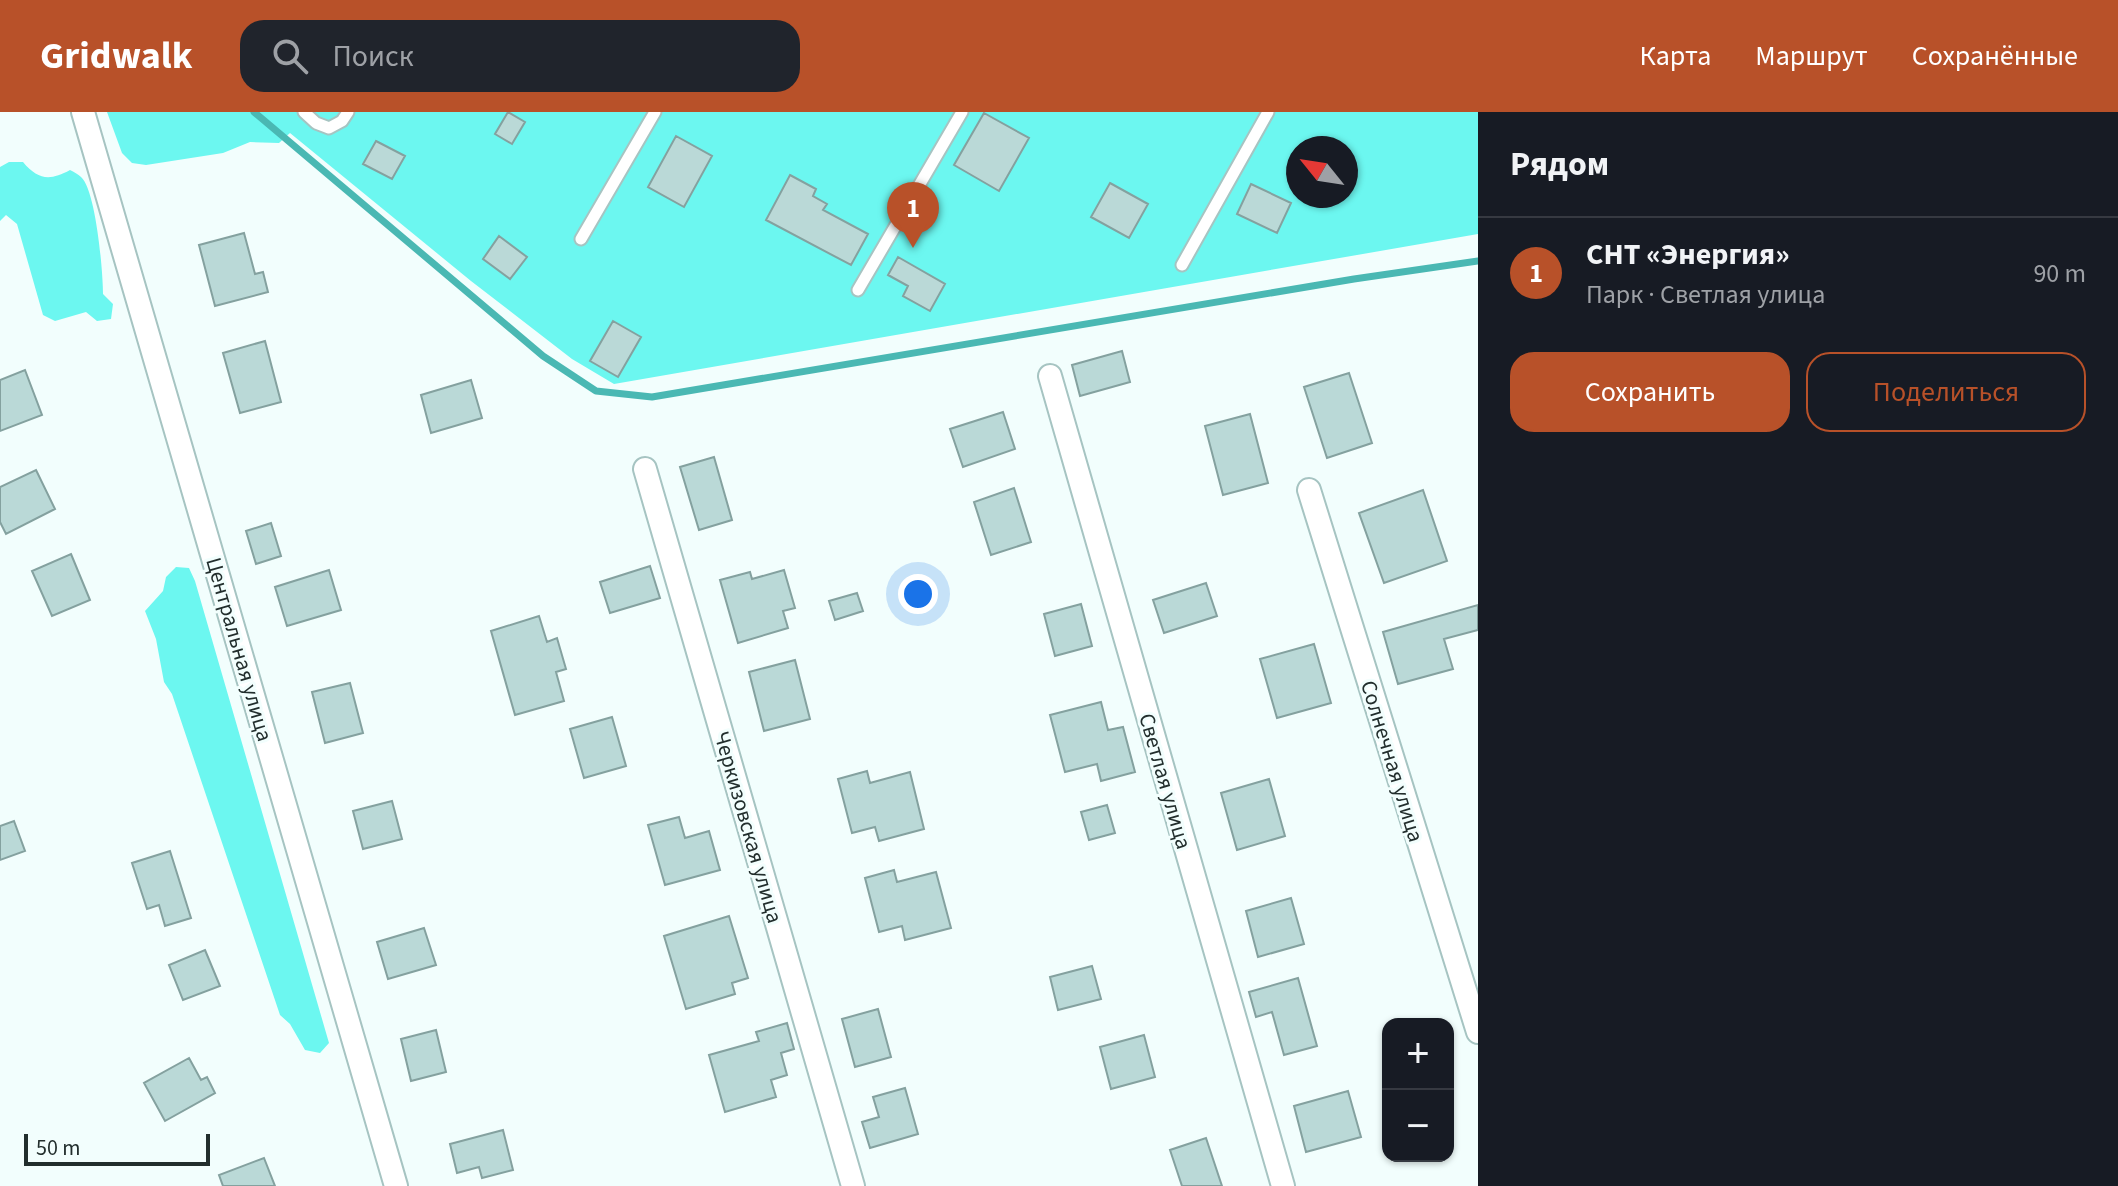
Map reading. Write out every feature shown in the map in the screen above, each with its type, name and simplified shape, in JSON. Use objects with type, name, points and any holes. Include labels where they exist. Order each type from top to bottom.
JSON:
[{"type":"street","name":"Центральная улица","points":[[83,112],[396,1186]]},
{"type":"street","name":"Светлая улица","points":[[1050,376],[1283,1186]]},
{"type":"street","name":"Черкизовская улица","points":[[645,469],[853,1186]]},
{"type":"street","name":"Солнечная улица","points":[[1309,490],[1478,1032]]},
{"type":"lane","points":[[304,112],[316,123],[329,128],[342,121],[348,112]]},
{"type":"lane","points":[[581,239],[655,112]]},
{"type":"lane","points":[[858,290],[962,112]]},
{"type":"lane","points":[[1182,265],[1268,112]]},
{"type":"shaded area","points":[[107,112],[1478,112],[1478,234],[614,384],[572,359],[471,281],[290,133],[279,143],[250,142],[223,153],[146,165],[132,163],[122,153]]},
{"type":"shaded area","points":[[9,162],[23,162],[45,177],[70,170],[80,176],[86,185],[98,232],[103,294],[113,304],[111,319],[97,321],[86,312],[55,321],[43,315],[17,224],[6,215],[0,221],[0,167]]},
{"type":"shaded area","points":[[176,567],[189,568],[195,581],[329,1043],[320,1053],[305,1050],[290,1024],[280,1015],[172,694],[164,682],[156,639],[145,611],[163,591],[166,577]]},
{"type":"building","points":[[508,112],[525,122],[512,144],[495,134]]},
{"type":"building","points":[[984,113],[1029,138],[999,191],[954,165]]},
{"type":"building","points":[[676,136],[712,156],[684,207],[648,187]]},
{"type":"building","points":[[376,141],[405,156],[392,179],[363,164]]},
{"type":"building","points":[[790,175],[816,189],[813,196],[827,204],[823,210],[868,234],[851,265],[766,220]]},
{"type":"building","points":[[1110,183],[1148,204],[1129,238],[1091,217]]},
{"type":"building","points":[[1251,184],[1286,201],[1286,208],[1289,208],[1277,233],[1237,214]]},
{"type":"building","points":[[244,233],[255,274],[263,272],[268,292],[215,306],[199,245]]},
{"type":"building","points":[[499,236],[527,257],[510,279],[483,259]]},
{"type":"building","points":[[898,257],[945,284],[930,311],[903,296],[908,286],[888,275]]},
{"type":"building","points":[[613,321],[641,337],[618,377],[590,361]]},
{"type":"building","points":[[265,341],[281,402],[240,413],[223,353]]},
{"type":"building","points":[[1122,351],[1130,382],[1080,396],[1072,365]]},
{"type":"building","points":[[25,370],[42,415],[0,431],[0,380]]},
{"type":"building","points":[[1349,373],[1372,443],[1327,458],[1304,387]]},
{"type":"building","points":[[471,380],[482,418],[431,433],[421,395]]},
{"type":"building","points":[[1003,412],[1015,449],[963,467],[950,429]]},
{"type":"building","points":[[1250,414],[1268,483],[1223,495],[1205,426]]},
{"type":"building","points":[[714,457],[732,520],[699,530],[680,467]]},
{"type":"building","points":[[36,470],[55,509],[6,534],[0,522],[0,487]]},
{"type":"building","points":[[1014,488],[1031,542],[991,555],[974,502]]},
{"type":"building","points":[[1423,490],[1447,561],[1384,583],[1359,513]]},
{"type":"building","points":[[271,523],[281,556],[256,564],[246,531]]},
{"type":"building","points":[[71,554],[90,600],[52,616],[32,571]]},
{"type":"building","points":[[650,566],[660,598],[610,613],[600,582]]},
{"type":"building","points":[[329,570],[341,610],[287,626],[275,587]]},
{"type":"building","points":[[784,570],[795,608],[783,611],[788,628],[738,643],[720,580],[750,572],[752,579]]},
{"type":"building","points":[[1206,583],[1217,616],[1164,633],[1153,600]]},
{"type":"building","points":[[857,593],[863,611],[835,620],[829,601]]},
{"type":"building","points":[[1081,604],[1092,646],[1055,656],[1044,614]]},
{"type":"building","points":[[1478,605],[1478,630],[1444,639],[1453,669],[1398,684],[1383,632]]},
{"type":"building","points":[[539,616],[547,642],[557,638],[566,669],[556,672],[564,701],[515,715],[491,631]]},
{"type":"building","points":[[1314,644],[1331,703],[1277,718],[1260,659]]},
{"type":"building","points":[[795,660],[810,719],[764,731],[749,672]]},
{"type":"building","points":[[350,683],[363,733],[325,743],[312,692]]},
{"type":"building","points":[[1101,702],[1108,730],[1123,727],[1135,772],[1101,781],[1097,764],[1065,772],[1050,715]]},
{"type":"building","points":[[612,717],[626,766],[584,778],[570,729]]},
{"type":"building","points":[[867,771],[870,783],[910,772],[924,829],[879,841],[875,827],[852,833],[838,779]]},
{"type":"building","points":[[1269,779],[1285,836],[1237,850],[1221,793]]},
{"type":"building","points":[[392,801],[402,839],[363,849],[353,811]]},
{"type":"building","points":[[1107,805],[1115,833],[1089,840],[1081,812]]},
{"type":"building","points":[[679,817],[685,838],[709,831],[720,870],[665,885],[648,825]]},
{"type":"building","points":[[14,821],[25,851],[0,860],[0,826]]},
{"type":"building","points":[[170,851],[191,918],[165,926],[159,905],[147,909],[132,863]]},
{"type":"building","points":[[894,870],[897,882],[936,872],[951,928],[905,940],[902,926],[879,932],[865,878]]},
{"type":"building","points":[[1291,898],[1304,944],[1258,957],[1246,911]]},
{"type":"building","points":[[729,916],[748,978],[732,983],[735,994],[686,1009],[664,936]]},
{"type":"building","points":[[424,928],[436,965],[388,979],[377,942]]},
{"type":"building","points":[[205,950],[220,986],[183,1000],[169,965]]},
{"type":"building","points":[[1092,966],[1101,999],[1058,1010],[1050,977]]},
{"type":"building","points":[[1298,978],[1317,1046],[1284,1055],[1272,1012],[1256,1017],[1249,992]]},
{"type":"building","points":[[878,1009],[891,1057],[855,1067],[842,1019]]},
{"type":"building","points":[[787,1023],[794,1049],[781,1053],[787,1075],[771,1080],[776,1097],[725,1112],[709,1055],[759,1041],[756,1032]]},
{"type":"building","points":[[436,1030],[446,1072],[411,1081],[401,1039]]},
{"type":"building","points":[[1144,1035],[1155,1077],[1111,1089],[1100,1047]]},
{"type":"building","points":[[189,1058],[201,1080],[207,1077],[215,1093],[165,1121],[144,1083]]},
{"type":"building","points":[[905,1088],[918,1134],[870,1148],[862,1122],[879,1117],[873,1097]]},
{"type":"building","points":[[1348,1091],[1361,1137],[1306,1152],[1294,1106]]},
{"type":"building","points":[[503,1130],[513,1170],[482,1178],[479,1167],[457,1173],[450,1144]]},
{"type":"building","points":[[1206,1138],[1222,1186],[1182,1186],[1170,1150]]},
{"type":"building","points":[[264,1158],[275,1186],[223,1186],[219,1175]]},
{"type":"waterway","points":[[254,112],[543,356],[596,391],[652,397],[1478,261]]},
{"type":"place","name":"СНТ «Энергия»","points":[[913,248]]}]
